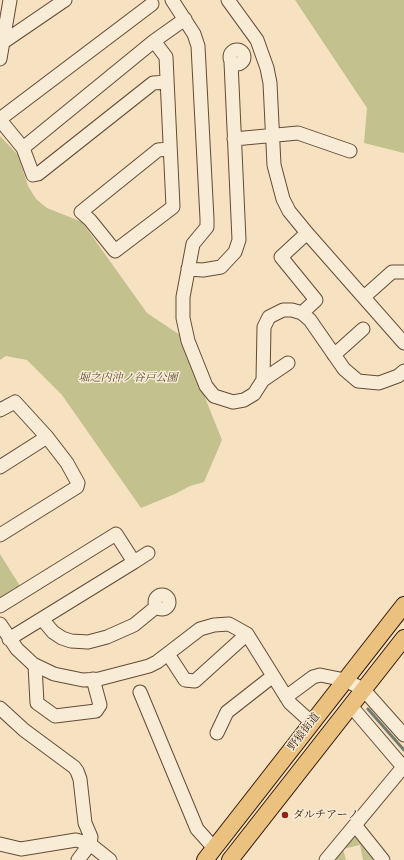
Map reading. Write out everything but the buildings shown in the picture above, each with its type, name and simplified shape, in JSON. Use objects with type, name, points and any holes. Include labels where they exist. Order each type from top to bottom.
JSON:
[{"type":"main road","name":"野猿街道","points":[[209,854],[404,605]]},
{"type":"main road","name":"野猿街道","points":[[230,860],[404,638]]},
{"type":"street","points":[[0,59],[10,0]]},
{"type":"street","points":[[2,43],[65,0]]},
{"type":"street","points":[[172,0],[194,34],[198,46],[207,219],[207,227],[193,244],[183,297],[183,318],[188,341],[206,386],[214,396],[233,402],[244,400],[254,394],[263,380],[288,363]]},
{"type":"street","points":[[228,0],[253,34],[263,53],[270,83],[274,165],[281,194],[289,211],[404,343]]},
{"type":"street","points":[[144,5],[0,120],[22,148],[33,175],[38,174],[153,83],[167,82]]},
{"type":"street","points":[[22,148],[154,41],[185,19]]},
{"type":"street","points":[[154,41],[166,57],[173,207],[115,251],[90,220],[81,212],[158,150],[170,149]]},
{"type":"street","points":[[188,269],[203,270],[221,267],[235,252],[239,240],[231,62]]},
{"type":"street","points":[[234,139],[298,132],[350,151]]},
{"type":"street","points":[[302,313],[316,300],[281,257],[307,233]]},
{"type":"street","points":[[364,297],[392,272],[404,272]]},
{"type":"street","points":[[263,380],[264,327],[269,318],[276,313],[292,310],[302,313],[310,320],[344,369],[358,381],[379,383],[398,376],[404,371]]},
{"type":"street","points":[[334,355],[363,329]]},
{"type":"street","points":[[0,410],[15,402],[48,437],[76,477],[78,483],[77,487],[0,535]]},
{"type":"street","points":[[0,467],[48,437]]},
{"type":"street","points":[[0,606],[116,534],[134,562]]},
{"type":"street","points":[[9,639],[148,553]]},
{"type":"street","points":[[42,619],[62,638],[71,641],[88,642],[107,637],[134,625],[156,607]]},
{"type":"street","points":[[0,624],[17,649],[35,665],[61,676],[76,679],[93,679],[149,666],[168,654],[195,632],[206,627],[229,624],[247,634],[286,697],[299,713],[312,723]]},
{"type":"street","points":[[168,654],[185,680],[195,681],[247,634]]},
{"type":"street","points":[[35,665],[37,703],[55,716],[96,711],[100,705],[93,679]]},
{"type":"street","points":[[286,697],[313,676],[320,674],[345,680],[363,689],[404,735]]},
{"type":"street","points":[[217,733],[227,712],[273,676]]},
{"type":"street","points":[[140,692],[197,829],[209,854]]},
{"type":"street","points":[[326,860],[404,767],[351,706]]},
{"type":"street","points":[[0,708],[24,730],[74,767],[77,771],[80,779],[85,823],[91,837],[90,844],[78,860]]},
{"type":"street","points":[[355,825],[383,860]]},
{"type":"street","points":[[0,844],[21,849],[76,840],[90,844],[110,860]]},
{"type":"green space","points":[[295,0],[404,0],[404,153],[364,143],[367,108]]},
{"type":"green space","name":"堀之内沖ノ谷戸公園","points":[[0,136],[18,155],[28,186],[36,199],[47,208],[82,222],[147,313],[180,335],[222,440],[204,482],[190,486],[141,508],[62,395],[27,360],[6,356],[0,360]]},
{"type":"green space","points":[[0,554],[20,586],[0,598]]},
{"type":"green space","points":[[352,837],[360,837],[378,860],[363,860],[360,845],[343,849],[346,860],[333,860]]},
{"type":"waterway","points":[[368,709],[404,750]]},
{"type":"place","name":"ダルチアーノ","points":[[285,815]]}]
